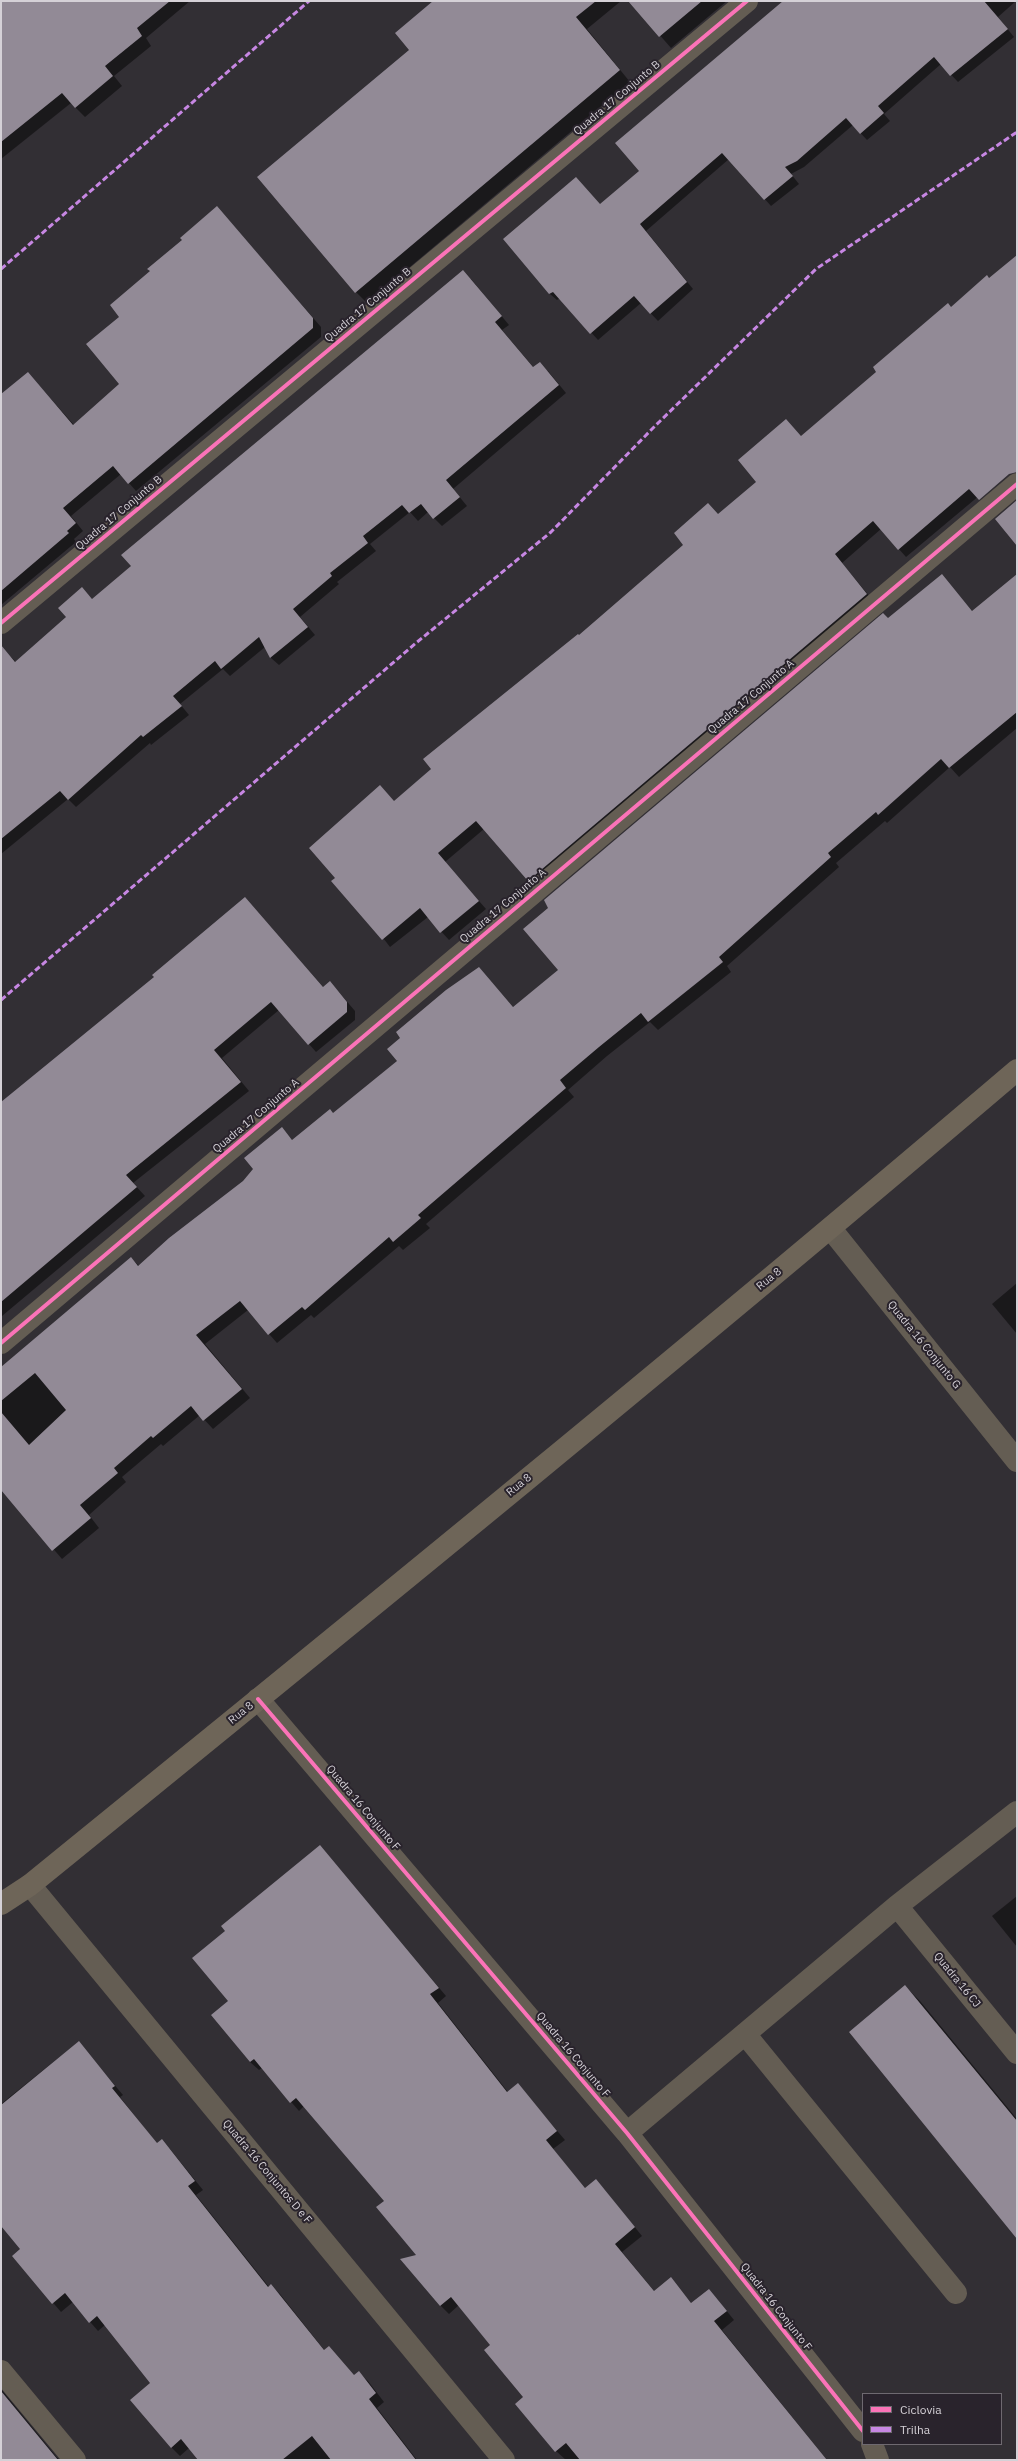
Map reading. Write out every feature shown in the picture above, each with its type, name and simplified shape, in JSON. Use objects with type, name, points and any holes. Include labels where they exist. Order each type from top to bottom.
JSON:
[{"type":"main road","name":"Rua 8","points":[[1,1918],[16,1895],[258,1699],[831,1228],[1017,1070]]},
{"type":"street","name":"Quadra 17 Conjunto B","points":[[1,623],[747,1]]},
{"type":"street","name":"Quadra 17 Conjunto A","points":[[1,1343],[1017,484]]},
{"type":"street","name":"Quadra 16 Conjunto G","points":[[831,1228],[1017,1461]]},
{"type":"street","name":"Quadra 16 Conjunto F","points":[[258,1699],[627,2133],[862,2431]]},
{"type":"street","points":[[627,2133],[897,1906],[1017,1812]]},
{"type":"street","name":"Quadra 16 Conjuntos D e F","points":[[16,1895],[504,2460]]},
{"type":"street","name":"Quadra 16 CJ","points":[[897,1906],[1017,2053]]},
{"type":"street","points":[[745,2034],[956,2293]]},
{"type":"street","points":[[1,2371],[74,2460]]},
{"type":"street","points":[[872,2445],[878,2460]]},
{"type":"building","points":[[1,1],[170,1],[137,28],[142,36],[105,66],[113,76],[75,108],[62,93],[1,142]]},
{"type":"building","points":[[433,1],[596,1],[576,17],[620,70],[355,293],[257,177],[409,50],[395,33]]},
{"type":"building","points":[[628,1],[702,1],[659,37]]},
{"type":"building","points":[[783,1],[984,1],[1008,29],[950,76],[934,57],[878,106],[884,113],[860,134],[846,118],[797,161],[785,167],[793,176],[764,200],[722,153],[640,224],[687,282],[650,314],[634,296],[590,334],[553,292],[549,294],[503,239],[576,177],[600,204],[639,171],[615,143]]},
{"type":"building","points":[[217,206],[313,318],[313,328],[128,484],[113,466],[63,508],[76,523],[67,531],[69,533],[1,591],[1,394],[28,372],[73,425],[119,384],[86,344],[119,317],[110,305],[150,271],[147,269],[182,240],[180,238]]},
{"type":"building","points":[[1017,255],[1017,472],[1009,474],[979,500],[969,489],[898,550],[873,521],[835,554],[867,594],[528,881],[476,821],[438,853],[479,901],[440,933],[420,908],[382,940],[331,881],[335,878],[309,848],[380,785],[394,801],[431,769],[423,759],[578,634],[579,635],[683,545],[674,533],[708,503],[718,514],[756,482],[738,460],[786,419],[801,436],[876,372],[873,367],[948,303],[951,307],[987,275],[989,278]]},
{"type":"building","points":[[463,270],[502,316],[495,322],[533,367],[540,362],[559,385],[446,480],[460,497],[433,519],[421,504],[409,513],[402,505],[363,536],[368,543],[330,573],[332,576],[293,609],[308,627],[270,658],[259,637],[221,669],[215,661],[173,696],[182,706],[143,737],[141,735],[68,800],[60,791],[1,839],[1,645],[15,662],[66,617],[58,608],[82,587],[92,599],[131,566],[121,555]]},
{"type":"building","points":[[1017,500],[1017,546],[995,519]]},
{"type":"building","points":[[942,574],[972,611],[1017,574],[1017,712],[949,768],[941,759],[878,815],[876,812],[828,853],[831,857],[719,957],[723,962],[648,1022],[641,1013],[599,1047],[560,1080],[566,1088],[418,1215],[421,1218],[393,1242],[389,1237],[305,1310],[302,1307],[268,1335],[240,1301],[196,1335],[242,1389],[203,1421],[191,1406],[153,1438],[151,1436],[114,1468],[118,1473],[80,1505],[91,1518],[52,1551],[1,1490],[1,1412],[29,1445],[66,1410],[35,1373],[1,1401],[1,1367],[131,1257],[138,1266],[169,1238],[243,1181],[253,1169],[244,1158],[282,1127],[292,1140],[330,1109],[333,1113],[397,1061],[387,1049],[400,1038],[396,1032],[446,990],[479,967],[513,1007],[558,970],[523,929],[548,908],[544,900],[883,613],[888,618]]},
{"type":"building","points":[[245,897],[323,987],[330,981],[347,1002],[347,1012],[308,1045],[271,1002],[214,1050],[241,1082],[126,1175],[137,1187],[1,1302],[1,1102],[154,977],[152,975]]},
{"type":"building","points":[[320,1845],[439,1988],[430,1994],[507,2092],[518,2083],[557,2131],[546,2140],[585,2188],[596,2179],[635,2227],[615,2244],[654,2291],[671,2277],[691,2303],[709,2289],[727,2311],[714,2321],[827,2460],[580,2460],[566,2443],[555,2452],[515,2404],[523,2397],[484,2350],[490,2345],[451,2297],[440,2306],[400,2259],[416,2255],[376,2207],[384,2201],[296,2098],[290,2103],[254,2059],[250,2062],[211,2015],[228,2001],[192,1958],[225,1931],[221,1926]]},
{"type":"building","points":[[905,1985],[1017,2121],[1017,2239],[849,2032]]},
{"type":"building","points":[[79,2041],[115,2086],[112,2088],[157,2143],[162,2139],[195,2181],[188,2186],[268,2287],[271,2284],[324,2350],[329,2346],[354,2375],[359,2371],[376,2393],[369,2399],[416,2460],[331,2460],[312,2436],[282,2460],[198,2460],[181,2439],[171,2448],[130,2400],[150,2383],[97,2316],[89,2323],[65,2293],[52,2304],[12,2256],[20,2249],[1,2226],[1,2105]]},
{"type":"building","points":[[1,2391],[58,2460],[1,2460]]},
{"type":"marked path","points":[[1,269],[309,1]]},
{"type":"marked path","points":[[1,1000],[416,643],[551,532],[655,426],[816,269],[1017,132]]},
{"type":"cycle path","points":[[1,623],[747,1]]},
{"type":"cycle path","points":[[1,1343],[1017,484]]},
{"type":"cycle path","points":[[258,1699],[627,2133],[862,2430]]}]
